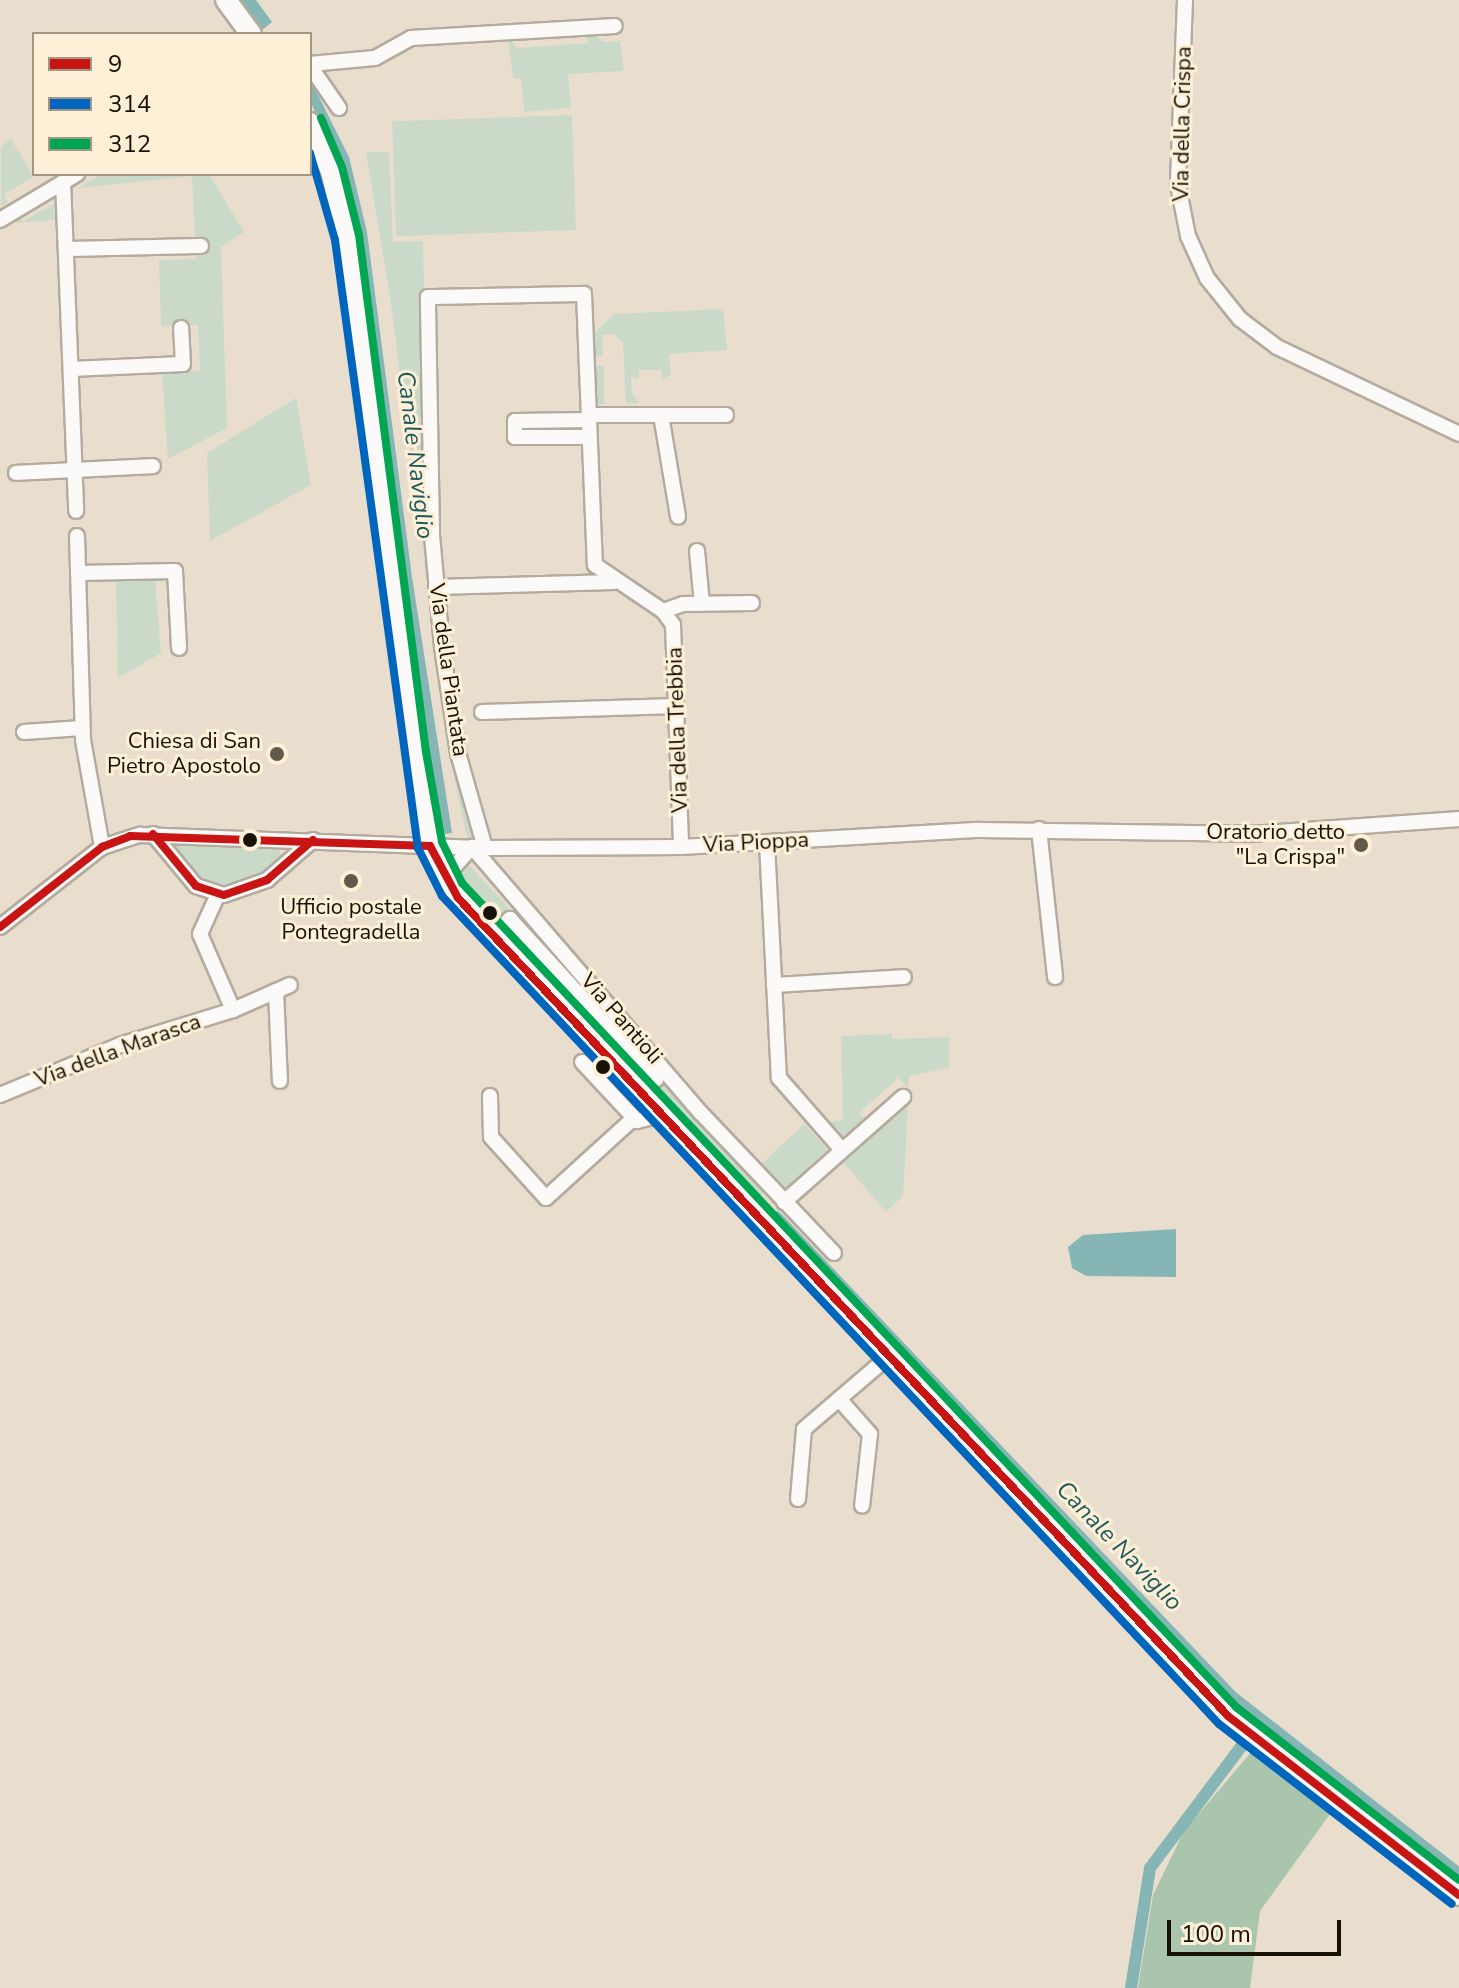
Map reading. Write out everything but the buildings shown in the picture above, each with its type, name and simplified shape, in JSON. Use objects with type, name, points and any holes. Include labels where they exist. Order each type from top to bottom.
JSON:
[{"type":"street","points":[[226,0],[250,32]]},
{"type":"street","name":"Via della Crispa","points":[[1185,0],[1178,185],[1188,236],[1207,278],[1240,319],[1277,347],[1459,434]]},
{"type":"street","points":[[312,65],[375,58],[411,38],[615,26]]},
{"type":"street","points":[[312,68],[339,108]]},
{"type":"street","points":[[312,128],[331,171],[347,238],[404,687],[432,852],[444,878],[495,936],[654,1081],[661,1115],[1241,1729],[1459,1895]]},
{"type":"street","points":[[0,220],[74,176]]},
{"type":"street","points":[[63,182],[76,511]]},
{"type":"street","points":[[66,249],[201,246]]},
{"type":"street","name":"Via della Piantata","points":[[478,847],[453,725],[436,587],[428,297],[584,294],[589,418]]},
{"type":"street","points":[[71,369],[183,364],[181,328]]},
{"type":"street","points":[[661,415],[678,517]]},
{"type":"street","points":[[589,437],[515,437],[515,421],[726,415]]},
{"type":"street","points":[[589,418],[595,565],[614,582],[663,611],[702,604],[752,603]]},
{"type":"street","points":[[16,473],[153,466]]},
{"type":"street","points":[[77,536],[82,728],[102,847]]},
{"type":"street","points":[[697,551],[702,604]]},
{"type":"street","points":[[78,573],[175,571],[179,648]]},
{"type":"street","points":[[436,587],[614,582]]},
{"type":"street","name":"Via della Trebbia","points":[[663,611],[675,631],[681,847]]},
{"type":"street","points":[[482,712],[677,706]]},
{"type":"street","points":[[24,732],[82,728]]},
{"type":"street","name":"Via Pioppa","points":[[0,927],[102,847],[153,834],[313,840],[432,852],[478,847],[681,847],[1039,829],[1251,834],[1459,819]]},
{"type":"street","points":[[1039,829],[1055,977]]},
{"type":"street","points":[[153,834],[184,876],[218,894],[253,889],[313,840]]},
{"type":"street","points":[[767,843],[779,1078],[842,1150]]},
{"type":"street","points":[[444,878],[478,847]]},
{"type":"street","name":"Via Pantioli","points":[[478,847],[654,1081],[773,1191],[834,1253]]},
{"type":"street","points":[[218,894],[200,934],[233,1010]]},
{"type":"street","points":[[774,985],[904,977]]},
{"type":"street","name":"Via della Marasca","points":[[1,1091],[120,1045],[233,1010],[290,985]]},
{"type":"street","points":[[276,991],[280,1081]]},
{"type":"street","points":[[582,1062],[634,1118]]},
{"type":"street","points":[[490,1096],[491,1137],[546,1198],[634,1118],[661,1115]]},
{"type":"street","points":[[784,1202],[903,1097]]},
{"type":"street","points":[[752,1213],[773,1191]]},
{"type":"street","points":[[798,1499],[804,1429],[888,1357]]},
{"type":"street","points":[[839,1399],[870,1434],[862,1506]]},
{"type":"green space","points":[[596,35],[603,42],[620,41],[624,71],[568,74],[571,108],[524,112],[521,78],[513,78],[508,37],[517,48],[589,43],[585,37]]},
{"type":"green space","points":[[572,115],[576,230],[396,236],[392,121]]},
{"type":"green space","points":[[11,139],[34,177],[4,194],[8,202],[1,206],[1,147]]},
{"type":"green space","points":[[366,152],[389,152],[393,242],[423,241],[430,570],[481,845],[468,842],[450,758],[390,297]]},
{"type":"green space","points":[[99,176],[192,176],[78,188]]},
{"type":"green space","points":[[192,176],[210,176],[244,232],[221,247],[227,428],[168,459],[162,372],[200,371],[198,325],[161,326],[159,260],[196,259]]},
{"type":"green space","points":[[55,203],[56,220],[7,223],[19,215],[23,221]]},
{"type":"green space","points":[[723,309],[727,350],[669,354],[671,374],[663,380],[661,370],[639,370],[639,379],[631,376],[632,394],[639,403],[626,403],[623,343],[614,334],[602,335],[603,356],[594,356],[593,334],[614,314]]},
{"type":"green space","points":[[595,366],[604,366],[604,404],[595,404]]},
{"type":"green space","points":[[296,398],[311,485],[210,541],[207,453]]},
{"type":"green space","points":[[155,579],[161,653],[118,678],[116,581]]},
{"type":"green space","points":[[175,842],[276,845],[282,855],[260,878],[218,886],[193,872],[174,853]]},
{"type":"green space","points":[[468,864],[511,910],[500,920],[457,874]]},
{"type":"green space","points":[[892,1034],[892,1039],[949,1037],[949,1068],[909,1076],[908,1088],[898,1078],[859,1113],[864,1119],[844,1137],[828,1122],[843,1120],[841,1036]]},
{"type":"green space","points":[[664,1081],[764,1192],[750,1205],[650,1094]]},
{"type":"green space","points":[[908,1106],[903,1196],[886,1212],[843,1162]]},
{"type":"green space","points":[[804,1124],[828,1150],[781,1193],[757,1168]]},
{"type":"green space","points":[[1253,1750],[1330,1814],[1260,1911],[1250,1988],[1138,1988],[1153,1895],[1184,1831]]},
{"type":"water","points":[[240,0],[256,0],[272,22],[262,30]]},
{"type":"water","points":[[312,83],[349,157],[367,232],[412,577],[452,833],[445,834],[424,739],[362,255],[348,192],[312,105]]},
{"type":"water","points":[[1176,1229],[1176,1277],[1086,1276],[1072,1268],[1068,1247],[1083,1235]]},
{"type":"waterway","name":"Canale Naviglio","points":[[776,1217],[1231,1696],[1459,1874]]},
{"type":"waterway","points":[[1131,1988],[1150,1868],[1243,1744]]},
{"type":"transit line","name":"312","points":[[321,118],[342,167],[359,235],[426,752],[442,842],[462,883],[1236,1707],[1459,1880]]},
{"type":"transit line","name":"314","points":[[312,160],[335,240],[418,848],[442,896],[1219,1724],[1452,1904]]},
{"type":"transit line","name":"9","points":[[153,834],[196,886],[224,895],[267,880],[313,840]]},
{"type":"transit line","name":"9","points":[[0,927],[102,847],[130,836],[430,846]]},
{"type":"transit line","name":"9","points":[[430,846],[458,898],[1228,1716],[1459,1895]]},
{"type":"place","name":"Chiesa di San Pietro Apostolo","points":[[277,754]]},
{"type":"place","name":"Oratorio detto \"La Crispa\"","points":[[1361,845]]},
{"type":"place","name":"Ufficio postale Pontegradella","points":[[351,881]]}]
